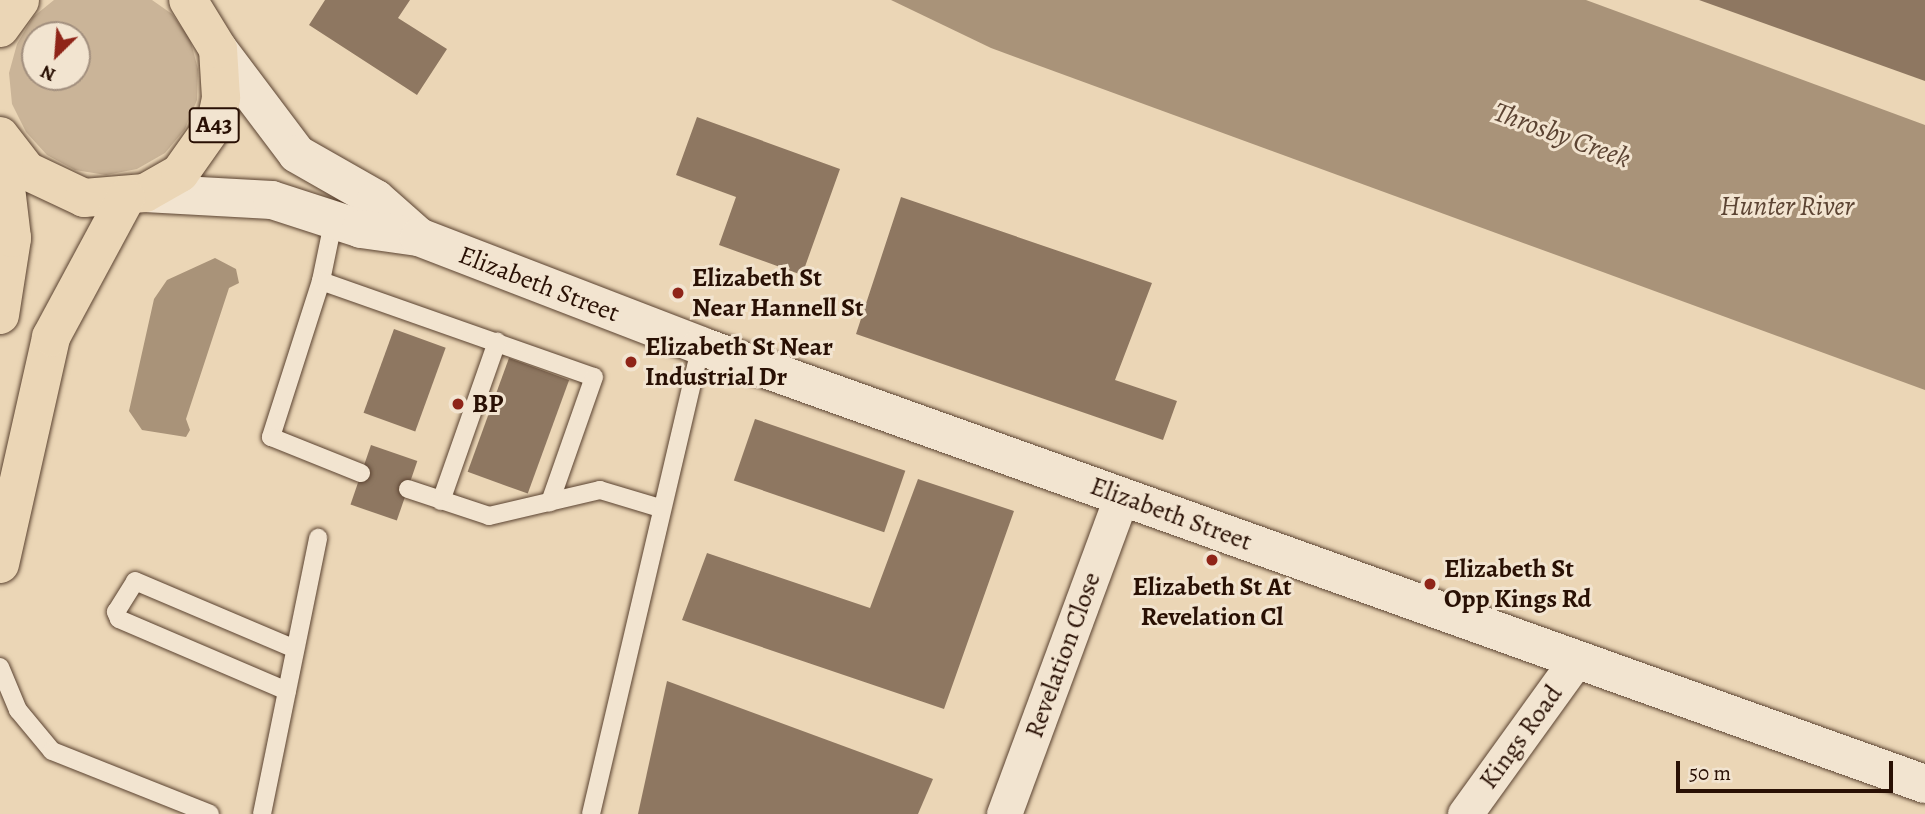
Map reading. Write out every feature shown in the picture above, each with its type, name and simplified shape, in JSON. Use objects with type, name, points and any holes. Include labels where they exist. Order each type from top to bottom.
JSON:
[{"type":"highway","points":[[0,28],[20,0]]},
{"type":"highway","name":"A43","points":[[0,564],[51,337],[135,196],[194,160],[216,122],[222,73],[207,19]]},
{"type":"highway","points":[[0,136],[45,184],[84,198],[135,196]]},
{"type":"highway","points":[[0,136],[12,237],[0,315]]},
{"type":"main road","name":"Elizabeth Street","points":[[207,19],[297,154],[376,200],[419,237]]},
{"type":"main road","name":"Elizabeth Street","points":[[135,196],[272,200],[334,218],[419,237],[701,346],[1925,784]]},
{"type":"street","name":"Revelation Close","points":[[1004,814],[1121,497]]},
{"type":"street","name":"Kings Road","points":[[1465,814],[1576,660]]},
{"type":"lane","points":[[334,218],[321,281],[271,438],[361,473]]},
{"type":"lane","points":[[321,281],[594,377],[550,502]]},
{"type":"lane","points":[[441,501],[497,342]]},
{"type":"lane","points":[[591,814],[660,508],[701,346]]},
{"type":"lane","points":[[408,489],[489,516],[600,490],[660,508]]},
{"type":"lane","points":[[262,814],[318,538]]},
{"type":"lane","points":[[287,691],[119,619],[116,612],[135,581],[296,649]]},
{"type":"lane","points":[[0,667],[18,710],[52,751],[210,814]]},
{"type":"shaded area","points":[[54,0],[152,0],[172,14],[190,39],[198,69],[197,100],[185,129],[165,153],[137,169],[106,175],[75,170],[47,155],[26,132],[12,104],[9,73],[17,44],[21,37],[21,91],[91,91],[91,21],[31,21]]},
{"type":"water","name":"Hunter River","points":[[891,0],[1586,0],[1925,125],[1925,390],[991,48]]},
{"type":"water","points":[[215,258],[236,269],[239,283],[229,288],[186,419],[190,430],[186,437],[142,430],[129,411],[154,299],[167,280]]},
{"type":"building","points":[[325,0],[410,0],[398,18],[447,49],[417,95],[309,25]]},
{"type":"building","points":[[1699,0],[1925,0],[1925,81]]},
{"type":"building","points":[[697,117],[840,169],[802,275],[719,245],[736,197],[676,175]]},
{"type":"building","points":[[901,197],[1152,283],[1115,380],[1177,401],[1163,440],[856,334]]},
{"type":"building","points":[[394,329],[446,348],[415,431],[364,413]]},
{"type":"building","points":[[509,358],[569,380],[528,494],[468,472]]},
{"type":"building","points":[[755,419],[905,471],[884,532],[734,480]]},
{"type":"building","points":[[371,445],[417,461],[397,521],[350,505]]},
{"type":"building","points":[[918,479],[1014,511],[944,709],[682,620],[707,553],[870,608]]},
{"type":"building","points":[[667,681],[933,779],[918,814],[638,814]]},
{"type":"place","name":"Elizabeth St Near Hannell St","points":[[678,293]]},
{"type":"place","name":"Elizabeth St Near Industrial Dr","points":[[631,362]]},
{"type":"place","name":"BP","points":[[458,404]]},
{"type":"place","name":"Elizabeth St At Revelation Cl","points":[[1212,560]]},
{"type":"place","name":"Elizabeth St Opp Kings Rd","points":[[1430,584]]},
{"type":"water label","name":"Throsby Creek","points":[[1562,135]]}]
